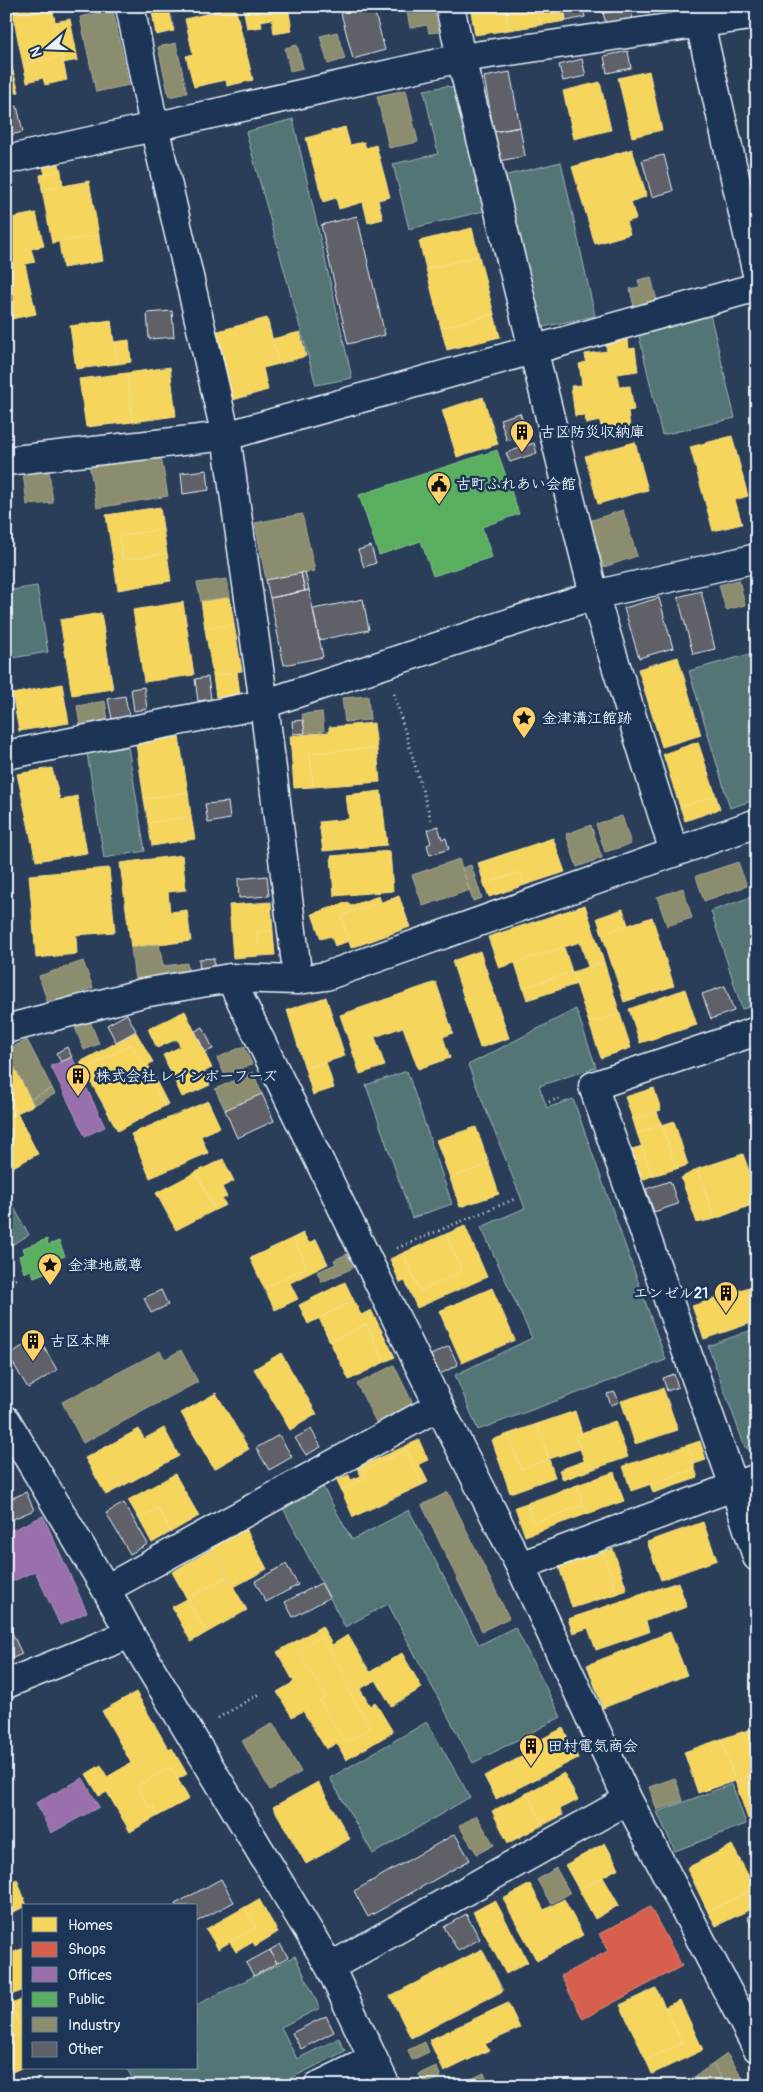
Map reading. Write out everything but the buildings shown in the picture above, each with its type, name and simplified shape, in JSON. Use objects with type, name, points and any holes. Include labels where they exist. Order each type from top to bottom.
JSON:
[{"type":"street","points":[[130,6],[154,126],[226,436],[264,704],[298,980]]},
{"type":"street","points":[[450,6],[461,58],[594,595],[674,852]]},
{"type":"street","points":[[6,160],[461,58],[698,15],[757,16]]},
{"type":"street","points":[[698,15],[757,274]]},
{"type":"street","points":[[6,461],[226,436],[757,288]]},
{"type":"street","points":[[6,755],[264,704],[594,595],[757,558]]},
{"type":"street","points":[[6,1029],[143,993],[230,978],[298,980],[326,976],[757,823]]},
{"type":"street","points":[[230,978],[439,1406],[520,1566],[628,1800],[757,2048]]},
{"type":"street","points":[[757,1031],[593,1086],[746,1482],[757,1557]]},
{"type":"street","points":[[106,1589],[439,1406]]},
{"type":"street","points":[[6,1420],[106,1589],[130,1634],[330,1967],[386,2086]]},
{"type":"street","points":[[520,1566],[746,1482]]},
{"type":"street","points":[[6,1684],[130,1634]]},
{"type":"street","points":[[330,1967],[628,1800]]},
{"type":"street","points":[[318,2086],[373,2059]]},
{"type":"path","points":[[392,686],[432,823]]},
{"type":"path","points":[[369,1260],[515,1199]]},
{"type":"path","points":[[6,1284],[16,1279]]},
{"type":"path","points":[[216,1720],[261,1693]]},
{"type":"green space","points":[[447,86],[456,89],[484,211],[409,229],[393,164],[438,154],[424,90]]},
{"type":"green space","points":[[293,119],[352,378],[316,385],[246,132]]},
{"type":"green space","points":[[561,162],[595,316],[538,328],[503,176]]},
{"type":"green space","points":[[710,314],[735,418],[662,435],[638,331]]},
{"type":"green space","points":[[37,586],[48,652],[6,659],[6,591]]},
{"type":"green space","points":[[757,652],[757,799],[730,808],[689,671]]},
{"type":"green space","points":[[128,747],[145,851],[104,858],[87,753]]},
{"type":"green space","points":[[757,895],[757,1005],[742,1009],[711,911]]},
{"type":"green space","points":[[576,1009],[596,1067],[539,1086],[547,1108],[573,1099],[666,1360],[478,1430],[455,1375],[532,1338],[481,1227],[525,1208],[468,1065]]},
{"type":"green space","points":[[407,1071],[452,1204],[412,1218],[366,1085]]},
{"type":"green space","points":[[11,1202],[29,1235],[6,1248],[6,1204]]},
{"type":"green space","points":[[757,1328],[756,1454],[745,1447],[708,1346]]},
{"type":"green space","points":[[323,1487],[352,1540],[409,1510],[479,1645],[515,1627],[561,1717],[473,1763],[388,1604],[345,1627],[283,1508]]},
{"type":"green space","points":[[427,1722],[470,1797],[373,1854],[330,1778]]},
{"type":"green space","points":[[732,1784],[746,1824],[675,1851],[657,1812]]},
{"type":"green space","points":[[295,1956],[320,2008],[281,2027],[297,2059],[339,2038],[345,2051],[276,2086],[136,2086],[128,2070],[198,2070],[198,2004]]},
{"type":"place","name":"古区防災収納庫","points":[[522,453]]},
{"type":"place","name":"古町ふれあい会館","points":[[439,505]]},
{"type":"place","name":"金津溝江館跡","points":[[524,739]]},
{"type":"place","name":"株式会社 レインボーフーズ","points":[[78,1097]]},
{"type":"place","name":"金津地蔵尊","points":[[50,1286]]},
{"type":"place","name":"エンゼル21","points":[[726,1314]]},
{"type":"place","name":"古区本陣","points":[[33,1362]]},
{"type":"place","name":"田村電気商会","points":[[531,1767]]}]
